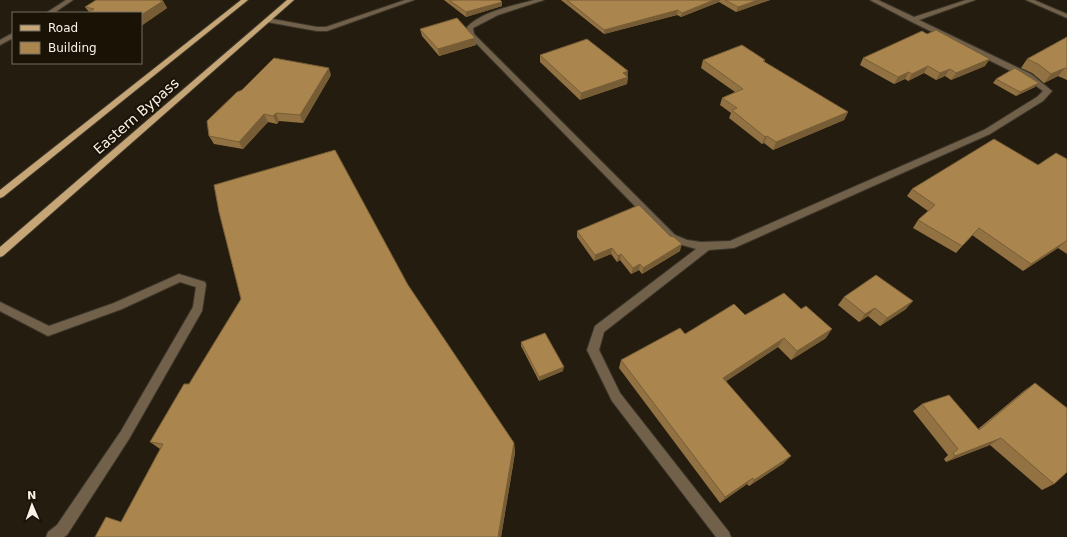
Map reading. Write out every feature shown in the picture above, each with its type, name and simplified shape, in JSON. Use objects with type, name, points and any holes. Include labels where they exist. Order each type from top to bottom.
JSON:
[{"type":"main road","name":"Eastern Bypass","points":[[0,195],[245,0]]},
{"type":"main road","name":"Eastern Bypass","points":[[0,253],[291,0]]},
{"type":"street","points":[[51,12],[70,0]]},
{"type":"street","points":[[267,20],[317,29],[327,28],[411,0]]},
{"type":"street","points":[[541,0],[505,10],[481,19],[470,27],[471,36],[672,238],[680,242],[706,247],[731,245],[987,132],[1040,99],[1048,91],[1028,76],[873,0]]},
{"type":"street","points":[[912,20],[972,0]]},
{"type":"street","points":[[1029,0],[1067,16]]},
{"type":"street","points":[[0,43],[12,36]]},
{"type":"street","points":[[706,247],[599,329],[593,350],[616,397],[724,537]]},
{"type":"street","points":[[0,306],[48,331],[118,306],[179,278],[201,285],[198,308],[125,435],[62,530],[53,537]]},
{"type":"building","points":[[96,0],[163,1],[142,14],[142,12],[89,12],[94,9],[85,7]]},
{"type":"building","points":[[449,0],[500,0],[502,2],[466,12]]},
{"type":"building","points":[[567,0],[714,0],[682,13],[678,10],[604,30]]},
{"type":"building","points":[[725,0],[758,0],[738,7]]},
{"type":"building","points":[[457,18],[475,38],[438,49],[420,29]]},
{"type":"building","points":[[936,30],[990,59],[956,73],[950,69],[940,73],[928,66],[912,74],[909,72],[898,77],[863,58],[922,31],[927,34]]},
{"type":"building","points":[[1067,37],[1067,69],[1065,68],[1051,74],[1038,64],[1027,59]]},
{"type":"building","points":[[587,39],[628,71],[623,73],[628,77],[581,93],[540,55]]},
{"type":"building","points":[[742,45],[765,60],[763,61],[848,112],[776,142],[767,136],[765,137],[732,110],[737,108],[722,98],[743,89],[703,60]]},
{"type":"building","points":[[274,58],[329,68],[300,115],[276,113],[273,116],[264,114],[239,142],[209,136],[207,121],[237,92],[242,90]]},
{"type":"building","points":[[1015,68],[1039,83],[1020,92],[996,79]]},
{"type":"building","points":[[994,139],[1038,165],[1056,153],[1067,159],[1067,241],[1031,264],[979,228],[962,246],[918,220],[935,205],[912,189]]},
{"type":"building","points":[[335,150],[408,285],[514,443],[498,537],[95,537],[106,517],[121,522],[163,444],[150,442],[184,384],[189,384],[241,299],[219,212],[214,185]]},
{"type":"building","points":[[639,205],[670,236],[674,237],[682,244],[643,268],[640,264],[633,268],[621,254],[618,256],[612,248],[595,255],[577,231]]},
{"type":"building","points":[[876,275],[913,301],[887,318],[875,308],[865,314],[844,297]]},
{"type":"building","points":[[784,293],[801,309],[806,306],[832,329],[797,351],[784,338],[723,378],[791,456],[754,480],[753,478],[725,497],[621,360],[680,328],[685,334],[734,304],[745,315]]},
{"type":"building","points":[[545,333],[564,367],[539,377],[521,342]]},
{"type":"building","points":[[1035,383],[1067,408],[1067,472],[1054,484],[1001,438],[955,456],[953,453],[958,449],[922,404],[949,395],[979,430]]}]
